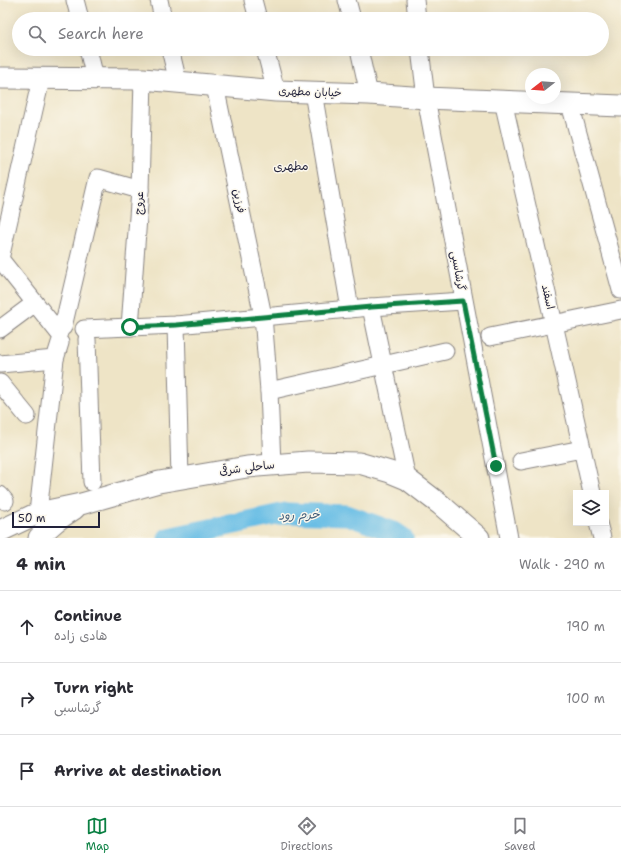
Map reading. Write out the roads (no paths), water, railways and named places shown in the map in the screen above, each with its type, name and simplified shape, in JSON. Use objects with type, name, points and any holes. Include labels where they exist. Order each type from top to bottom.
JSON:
[{"type":"main road","name":"خیابان مطهری","points":[[1,74],[41,78],[143,79],[276,91],[621,106]]},
{"type":"main road","name":"ساحلی شرقی","points":[[0,531],[41,527],[81,504],[159,482],[247,467],[308,462],[359,463],[390,472],[407,479],[441,505],[479,538]]},
{"type":"street","points":[[75,0],[78,12]]},
{"type":"street","points":[[159,0],[162,12]]},
{"type":"street","points":[[253,0],[256,12]]},
{"type":"street","points":[[347,0],[350,12]]},
{"type":"street","points":[[415,0],[416,12]]},
{"type":"street","points":[[90,56],[95,78]]},
{"type":"street","points":[[172,56],[178,82]]},
{"type":"street","points":[[267,56],[276,91]]},
{"type":"street","points":[[361,56],[369,94]]},
{"type":"street","name":"گرشاسبی","points":[[421,56],[426,98],[463,301],[496,466],[508,538]]},
{"type":"street","points":[[41,78],[0,259],[61,335],[64,348],[75,352],[81,349],[85,345],[85,334]]},
{"type":"street","name":"عروج","points":[[130,327],[140,190],[143,79]]},
{"type":"street","name":"فرزین","points":[[216,86],[263,316],[269,391],[272,465]]},
{"type":"street","points":[[313,92],[350,309]]},
{"type":"street","name":"اسفند","points":[[503,101],[591,490]]},
{"type":"street","points":[[570,104],[621,290]]},
{"type":"street","points":[[41,527],[55,360],[98,178],[140,190]]},
{"type":"street","points":[[85,334],[130,327],[176,325],[263,316],[463,301]]},
{"type":"street","points":[[0,329],[35,303]]},
{"type":"street","points":[[371,307],[407,479]]},
{"type":"street","points":[[490,337],[621,310]]},
{"type":"street","points":[[61,335],[68,324],[74,323],[79,325],[85,334],[92,482]]},
{"type":"street","points":[[176,325],[180,479]]},
{"type":"street","points":[[269,391],[445,351]]},
{"type":"street","points":[[0,364],[55,360]]},
{"type":"street","points":[[0,383],[27,416]]},
{"type":"street","points":[[521,461],[582,449]]},
{"type":"street","points":[[599,526],[602,538]]},
{"type":"waterway","name":"خرم رود","points":[[168,538],[286,513],[347,515],[394,532],[403,538]]},
{"type":"district","name":"مطهری","points":[[291,166]]}]
